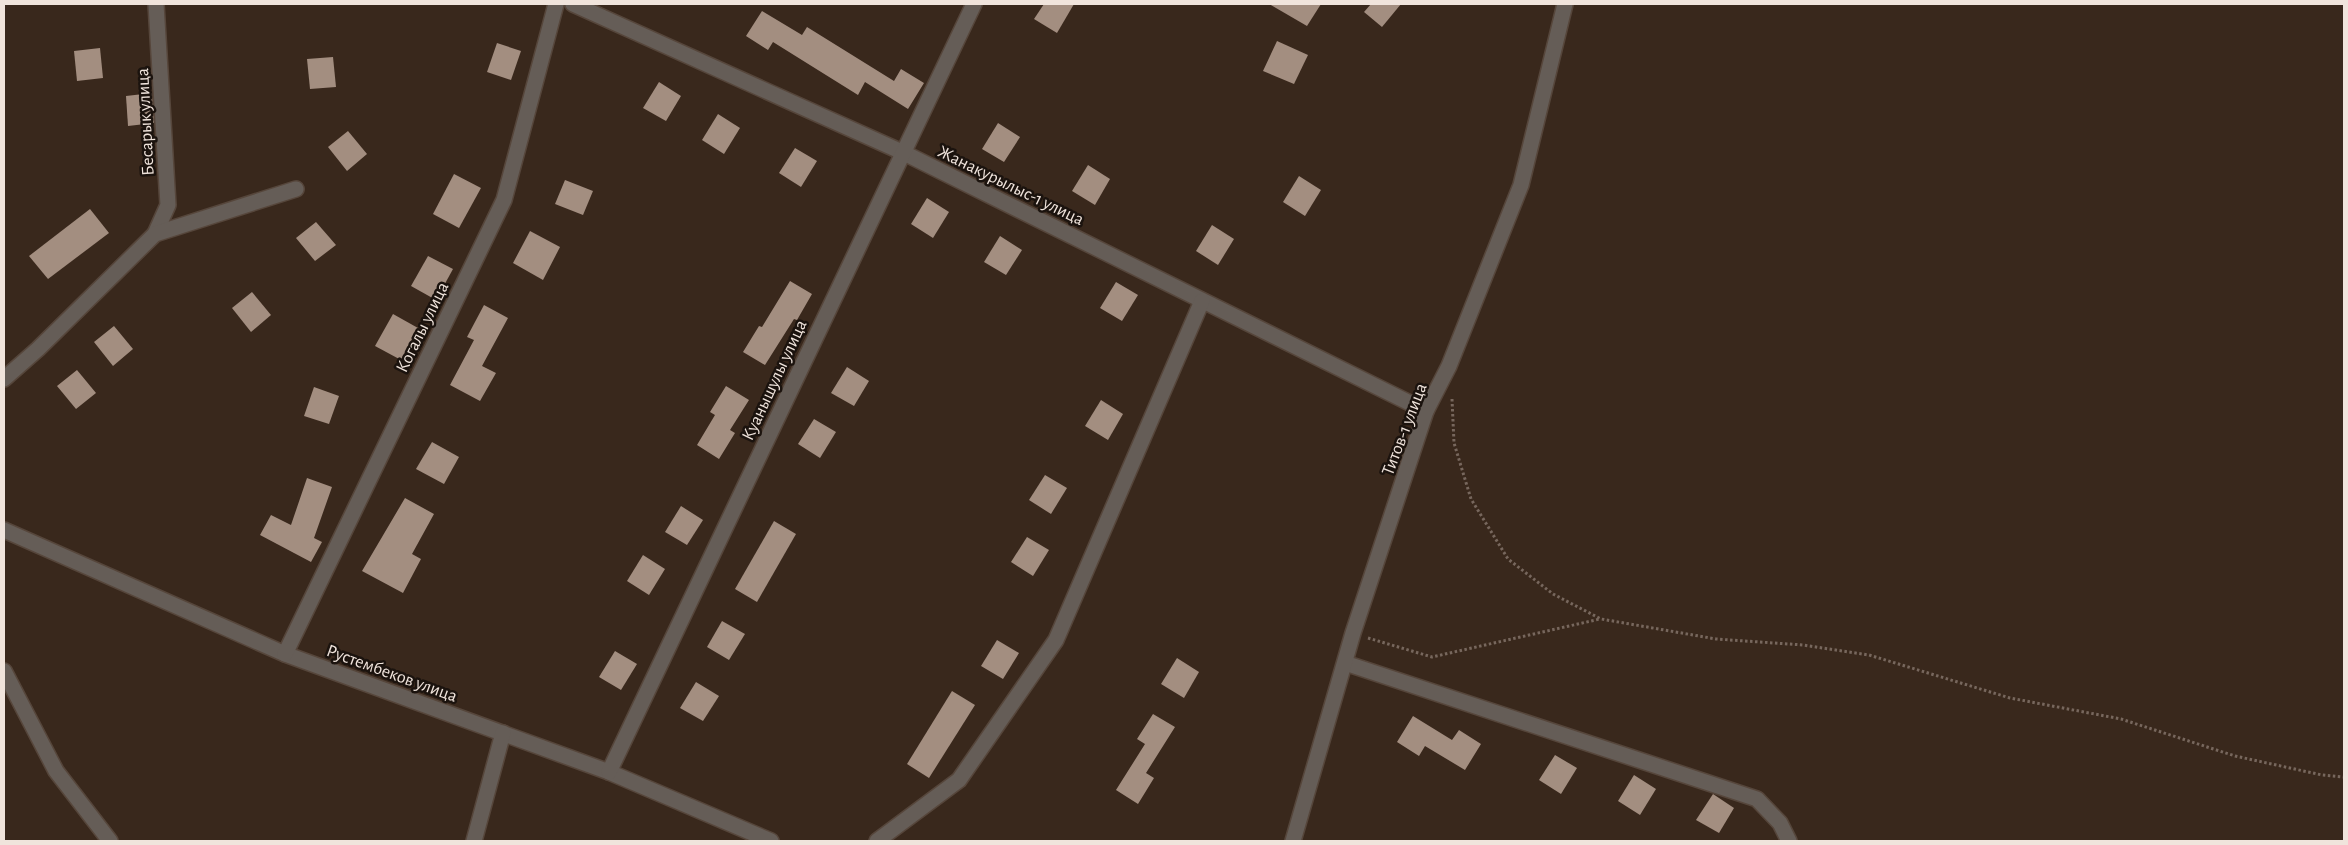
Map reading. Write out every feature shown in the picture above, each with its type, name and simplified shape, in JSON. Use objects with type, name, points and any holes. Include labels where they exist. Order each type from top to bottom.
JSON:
[{"type":"street","name":"Бесарык улица","points":[[155,234],[168,205],[156,4]]},
{"type":"street","name":"Когалы улица","points":[[285,654],[504,200],[556,4]]},
{"type":"street","name":"Жанакурылыс-1 улица","points":[[573,4],[902,152],[1426,411]]},
{"type":"street","name":"Куанышулы улица","points":[[610,772],[902,152],[974,4]]},
{"type":"street","name":"Титов-1 улица","points":[[1293,841],[1353,633],[1426,411],[1449,366],[1521,185],[1565,4]]},
{"type":"street","points":[[4,379],[38,349],[155,234],[296,189]]},
{"type":"street","points":[[877,841],[959,780],[1056,640],[1202,301]]},
{"type":"street","name":"Рустембеков улица","points":[[4,530],[285,654],[610,772],[771,841]]},
{"type":"street","points":[[1344,663],[1757,799],[1780,823],[1789,841]]},
{"type":"street","points":[[4,671],[56,771],[110,841]]},
{"type":"street","points":[[474,841],[503,733]]},
{"type":"path","points":[[1451,395],[1454,443],[1471,499],[1508,559],[1552,594],[1600,619],[1716,639],[1803,645],[1869,655],[2010,698],[2121,719],[2235,756],[2322,775],[2344,777]]},
{"type":"path","points":[[1353,633],[1432,656],[1600,619]]},
{"type":"building","points":[[1044,4],[1074,4],[1057,33],[1034,19]]},
{"type":"building","points":[[1269,4],[1321,4],[1307,26]]},
{"type":"building","points":[[1371,4],[1401,4],[1382,27],[1364,12]]},
{"type":"building","points":[[762,11],[802,35],[807,27],[894,81],[901,69],[924,83],[908,109],[865,82],[858,95],[773,42],[768,50],[746,36]]},
{"type":"building","points":[[1277,41],[1308,55],[1294,84],[1263,71]]},
{"type":"building","points":[[497,43],[521,51],[511,80],[487,72]]},
{"type":"building","points":[[100,48],[103,78],[77,81],[74,51]]},
{"type":"building","points":[[333,57],[336,87],[310,89],[307,59]]},
{"type":"building","points":[[659,82],[681,96],[666,121],[643,108]]},
{"type":"building","points":[[152,93],[154,123],[128,126],[126,96]]},
{"type":"building","points":[[718,114],[740,128],[724,154],[702,140]]},
{"type":"building","points":[[998,123],[1020,137],[1004,162],[982,149]]},
{"type":"building","points":[[348,131],[367,154],[347,171],[328,147]]},
{"type":"building","points":[[795,148],[817,161],[801,187],[779,173]]},
{"type":"building","points":[[1088,165],[1110,179],[1095,205],[1072,191]]},
{"type":"building","points":[[454,174],[481,188],[459,228],[433,214]]},
{"type":"building","points":[[1299,176],[1321,190],[1305,216],[1283,202]]},
{"type":"building","points":[[565,180],[593,191],[583,215],[555,204]]},
{"type":"building","points":[[927,198],[949,212],[933,238],[911,224]]},
{"type":"building","points":[[90,209],[109,233],[48,279],[29,256]]},
{"type":"building","points":[[316,222],[336,245],[315,261],[296,238]]},
{"type":"building","points":[[1212,225],[1234,239],[1218,265],[1196,251]]},
{"type":"building","points":[[530,231],[560,247],[543,280],[513,263]]},
{"type":"building","points":[[1000,236],[1022,250],[1006,275],[984,262]]},
{"type":"building","points":[[428,256],[453,269],[436,300],[411,286]]},
{"type":"building","points":[[790,281],[812,294],[797,320],[794,319],[765,365],[743,352],[759,326],[762,327]]},
{"type":"building","points":[[1116,282],[1138,295],[1122,321],[1100,308]]},
{"type":"building","points":[[252,292],[271,315],[251,332],[232,308]]},
{"type":"building","points":[[484,305],[508,318],[482,366],[496,373],[480,401],[450,385],[474,340],[467,337]]},
{"type":"building","points":[[393,314],[418,328],[401,360],[375,346]]},
{"type":"building","points":[[114,326],[133,349],[113,366],[94,342]]},
{"type":"building","points":[[847,367],[869,381],[854,406],[831,393]]},
{"type":"building","points":[[77,370],[96,393],[76,409],[57,386]]},
{"type":"building","points":[[726,386],[749,400],[730,430],[735,433],[719,459],[697,445],[715,415],[710,412]]},
{"type":"building","points":[[314,387],[339,396],[329,424],[304,416]]},
{"type":"building","points":[[1101,400],[1123,414],[1108,440],[1085,426]]},
{"type":"building","points":[[814,419],[836,432],[820,458],[798,444]]},
{"type":"building","points":[[432,442],[459,457],[444,484],[416,469]]},
{"type":"building","points":[[1045,475],[1067,488],[1051,514],[1029,500]]},
{"type":"building","points":[[307,478],[332,487],[314,538],[322,542],[311,562],[260,535],[271,515],[291,525]]},
{"type":"building","points":[[405,498],[434,514],[412,554],[421,559],[403,593],[362,571]]},
{"type":"building","points":[[681,506],[703,520],[687,545],[665,532]]},
{"type":"building","points":[[774,521],[796,534],[757,602],[735,589]]},
{"type":"building","points":[[1027,537],[1049,550],[1033,576],[1011,562]]},
{"type":"building","points":[[643,555],[665,569],[649,595],[627,581]]},
{"type":"building","points":[[722,621],[745,634],[729,660],[707,647]]},
{"type":"building","points":[[997,640],[1019,653],[1003,679],[981,666]]},
{"type":"building","points":[[615,651],[637,664],[621,690],[599,677]]},
{"type":"building","points":[[1177,658],[1199,672],[1184,698],[1161,684]]},
{"type":"building","points":[[696,682],[719,696],[703,721],[680,708]]},
{"type":"building","points":[[952,691],[975,705],[929,778],[907,764]]},
{"type":"building","points":[[1153,714],[1175,727],[1146,773],[1154,778],[1138,804],[1116,790],[1145,744],[1137,739]]},
{"type":"building","points":[[1413,716],[1452,740],[1459,730],[1481,744],[1465,770],[1425,746],[1419,756],[1397,742]]},
{"type":"building","points":[[1555,755],[1577,768],[1561,794],[1539,780]]},
{"type":"building","points":[[1634,775],[1656,789],[1640,815],[1618,801]]},
{"type":"building","points":[[1713,794],[1734,808],[1719,833],[1696,820]]}]
